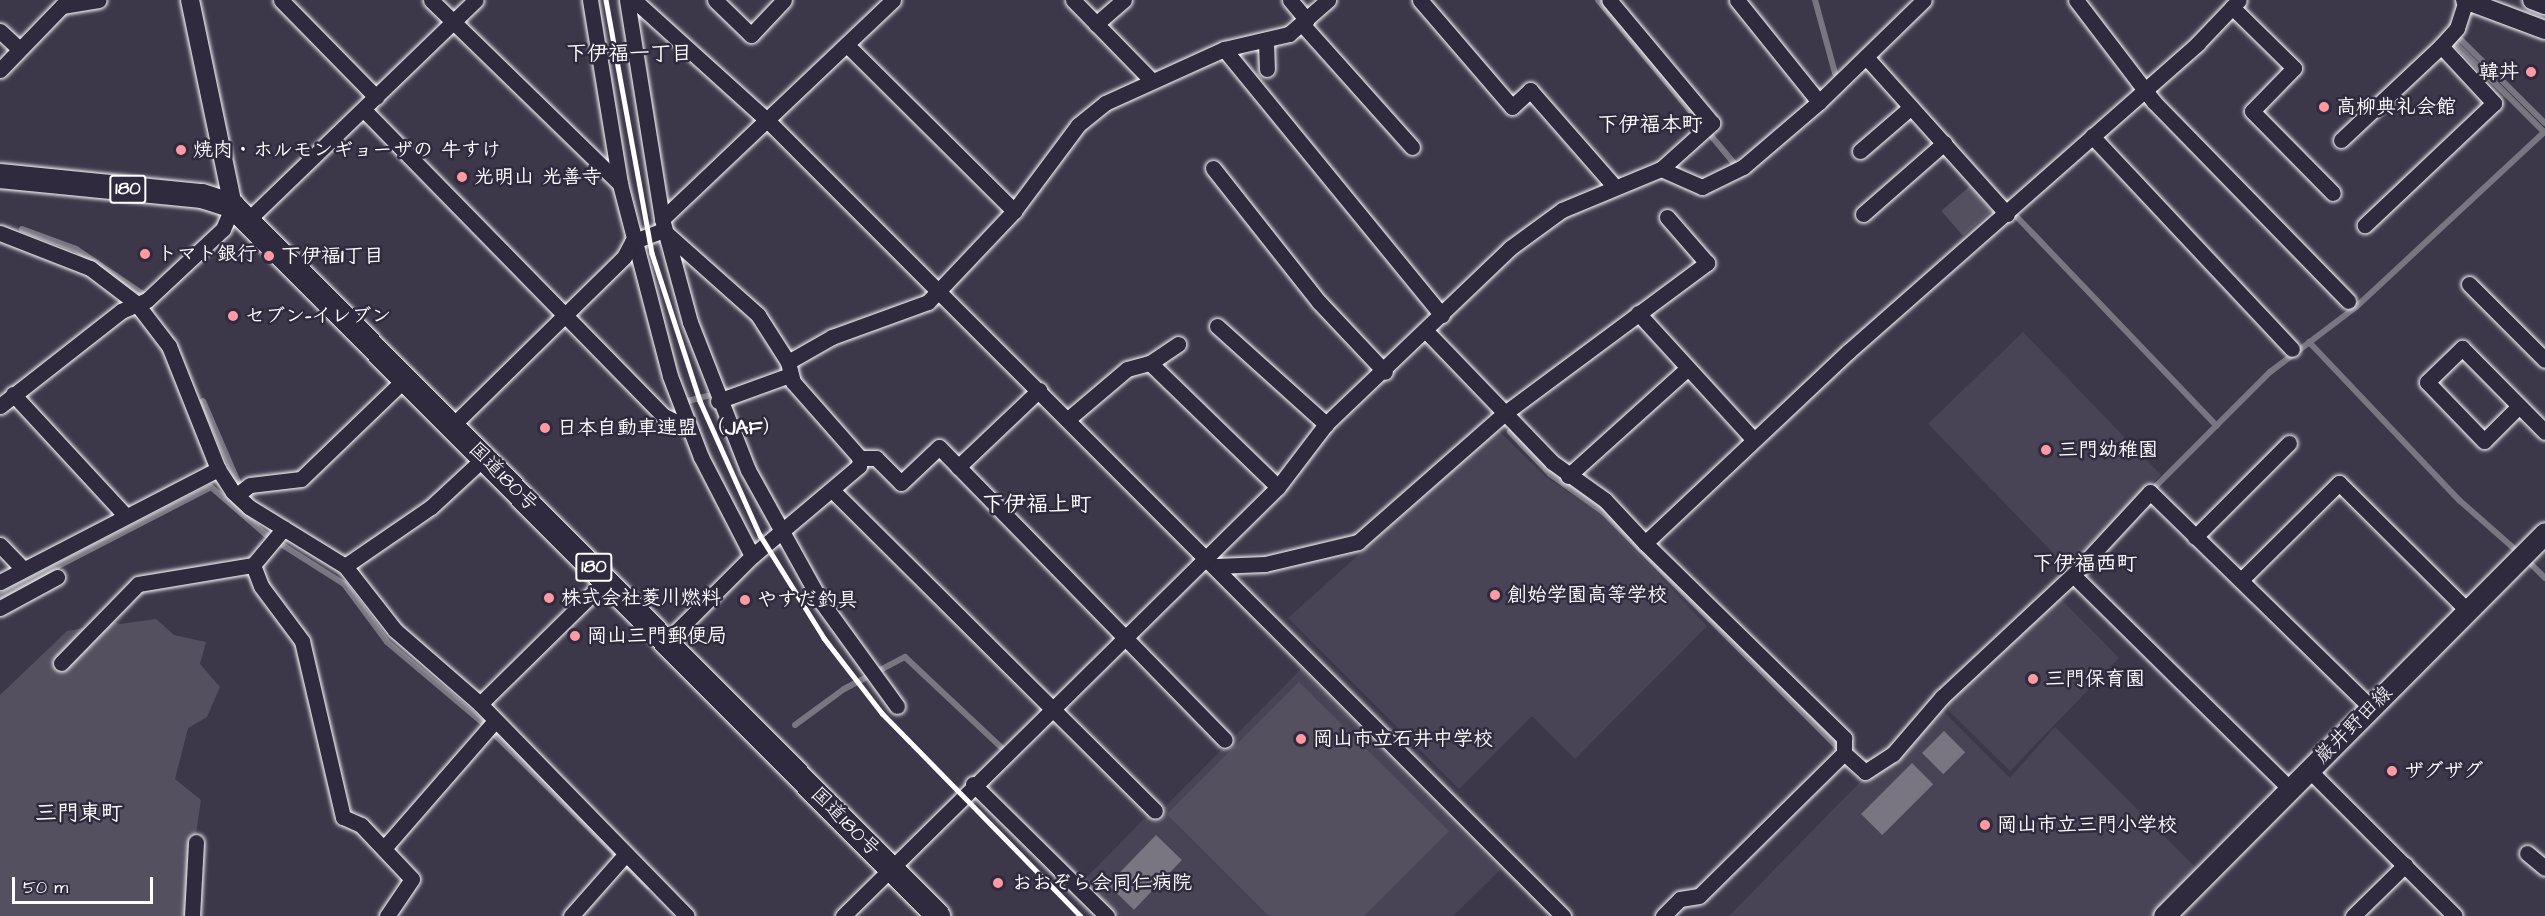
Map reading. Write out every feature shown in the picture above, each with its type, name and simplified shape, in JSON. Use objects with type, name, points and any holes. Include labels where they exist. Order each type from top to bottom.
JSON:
[{"type":"highway","name":"国道180号","points":[[0,176],[202,196],[241,212],[938,916]]},
{"type":"main road","name":"巌井野田線","points":[[2164,916],[2545,533]]},
{"type":"street","points":[[0,70],[62,6],[99,0]]},
{"type":"street","points":[[190,0],[241,212]]},
{"type":"street","points":[[281,0],[376,97]]},
{"type":"street","points":[[431,0],[620,184]]},
{"type":"street","points":[[0,405],[136,303],[147,300],[241,212],[363,109],[476,0]]},
{"type":"street","points":[[590,0],[620,184],[632,242],[689,428],[752,556]]},
{"type":"street","points":[[715,0],[751,35],[784,0]]},
{"type":"street","points":[[453,425],[624,257],[632,242],[663,225],[767,120],[849,46],[893,0]]},
{"type":"street","points":[[1073,0],[1150,79]]},
{"type":"street","points":[[1096,24],[1124,0]]},
{"type":"street","points":[[1290,0],[1305,22],[1412,147]]},
{"type":"street","points":[[718,401],[789,368],[832,337],[928,302],[1014,211],[1078,125],[1105,103],[1150,79],[1224,49],[1266,42],[1305,22],[1328,0]]},
{"type":"street","points":[[1420,0],[1512,107],[1530,90],[1614,186]]},
{"type":"street","points":[[843,916],[1050,707],[1122,638],[1211,561],[1278,487],[1326,424],[1385,372],[1442,315],[1542,223],[1614,186],[1661,169],[1712,123],[1609,0]]},
{"type":"street","points":[[1737,0],[1819,102]]},
{"type":"street","points":[[1661,169],[1702,187],[1738,169],[1819,102],[1924,0]]},
{"type":"street","points":[[2076,0],[2147,90],[2348,301]]},
{"type":"street","points":[[2341,140],[2457,28],[2466,0],[2545,28]]},
{"type":"street","points":[[2502,0],[2545,28]]},
{"type":"street","points":[[2532,0],[2545,6]]},
{"type":"street","points":[[634,1],[767,120],[1068,418],[1563,916]]},
{"type":"street","points":[[634,1],[663,225],[718,401],[781,536],[871,674],[897,706]]},
{"type":"street","points":[[1645,543],[1753,440],[2092,136],[2147,90],[2236,4],[2294,68],[2252,111],[2333,193]]},
{"type":"street","points":[[0,31],[19,49]]},
{"type":"street","points":[[1266,42],[1267,69]]},
{"type":"street","points":[[849,46],[1014,211]]},
{"type":"street","points":[[2365,225],[2494,103],[2440,46]]},
{"type":"street","points":[[1224,49],[1442,315]]},
{"type":"street","points":[[1866,57],[2007,214]]},
{"type":"street","points":[[1860,151],[1911,107]]},
{"type":"street","points":[[363,109],[664,416],[689,428]]},
{"type":"street","points":[[2092,136],[2292,349]]},
{"type":"street","points":[[1863,214],[1944,143]]},
{"type":"street","points":[[1213,168],[1319,302],[1385,372]]},
{"type":"street","points":[[1211,561],[1265,564],[1358,542],[1505,413],[1707,263],[1667,217]]},
{"type":"street","points":[[663,225],[758,315],[789,368],[861,458]]},
{"type":"street","points":[[0,233],[90,268],[136,303],[170,346],[218,469],[233,491],[277,536],[345,567],[395,630],[480,704],[490,727],[621,860],[687,916]]},
{"type":"street","points":[[2469,284],[2545,360]]},
{"type":"street","points":[[1638,314],[1753,440]]},
{"type":"street","points":[[1217,326],[1326,424]]},
{"type":"street","points":[[1427,332],[1568,476],[1610,504],[1645,543],[1844,738],[1845,753],[1865,772],[1893,754],[1942,697],[2073,575],[2150,492],[2371,708]]},
{"type":"street","points":[[1068,418],[1127,369],[1150,363],[1178,344]]},
{"type":"street","points":[[2519,406],[2484,441],[2427,382],[2462,348],[2545,432]]},
{"type":"street","points":[[1150,363],[1278,487]]},
{"type":"street","points":[[1568,476],[1687,369]]},
{"type":"street","points":[[233,491],[249,485],[302,479],[406,378]]},
{"type":"street","points":[[958,467],[1039,390]]},
{"type":"street","points":[[13,394],[126,516]]},
{"type":"street","points":[[2195,537],[2289,444]]},
{"type":"street","points":[[667,641],[752,556],[781,536],[832,490],[861,458],[876,458],[901,483],[939,447],[1122,638],[1225,740]]},
{"type":"street","points":[[345,567],[431,507],[484,458]]},
{"type":"street","points":[[0,608],[24,569],[218,469]]},
{"type":"street","points":[[2241,580],[2339,483],[2468,611]]},
{"type":"street","points":[[832,490],[1155,811]]},
{"type":"street","points":[[61,663],[138,584],[253,565],[277,536]]},
{"type":"street","points":[[0,545],[24,569]]},
{"type":"street","points":[[253,565],[261,586],[302,641],[343,818],[385,847],[388,858],[412,879],[387,916]]},
{"type":"street","points":[[2073,575],[2290,789]]},
{"type":"street","points":[[13,586],[57,577]]},
{"type":"street","points":[[480,704],[606,580]]},
{"type":"street","points":[[385,847],[490,727]]},
{"type":"street","points":[[1663,916],[1680,899],[1699,896],[1845,753]]},
{"type":"street","points":[[2309,770],[2455,916]]},
{"type":"street","points":[[973,784],[1107,916]]},
{"type":"street","points":[[192,916],[196,842]]},
{"type":"street","points":[[2527,853],[2545,868]]},
{"type":"street","points":[[572,916],[621,860]]},
{"type":"street","points":[[2353,916],[2405,865]]},
{"type":"shaded area","points":[[1970,186],[1992,211],[1963,236],[1941,211]]},
{"type":"shaded area","name":"三門幼稚園","points":[[2023,332],[2161,475],[2066,567],[1928,424]]},
{"type":"shaded area","name":"創始学園高等学校","points":[[1498,430],[1546,477],[1600,513],[1707,626],[1575,759],[1532,716],[1459,789],[1288,618]]},
{"type":"shaded area","name":"三門保育園","points":[[2058,596],[2119,658],[2010,771],[1949,711],[1947,699]]},
{"type":"shaded area","points":[[106,619],[120,624],[156,619],[174,635],[206,642],[200,664],[220,687],[207,717],[188,728],[175,779],[201,800],[184,916],[0,916],[0,695],[67,631],[98,626]]},
{"type":"shaded area","name":"岡山市立石井中学校","points":[[1301,669],[1500,870],[1453,916],[1120,916],[1084,880],[1149,814],[1162,810]]},
{"type":"shaded area","name":"岡山市立石井中学校","points":[[1299,682],[1449,831],[1364,916],[1269,916],[1167,814]]},
{"type":"shaded area","name":"岡山市立三門小学校","points":[[1941,709],[2010,778],[2055,727],[2198,870],[2151,916],[1729,916],[1864,778],[1896,759]]},
{"type":"shaded area","points":[[1944,731],[1965,752],[1943,774],[1922,753]]},
{"type":"shaded area","points":[[1912,763],[1933,784],[1882,835],[1861,814]]},
{"type":"shaded area","points":[[1156,835],[1182,860],[1134,910],[1108,885]]},
{"type":"waterway","points":[[1598,0],[1738,168]]},
{"type":"waterway","points":[[1815,0],[1835,73]]},
{"type":"waterway","points":[[2459,38],[2545,123]]},
{"type":"waterway","points":[[2455,43],[2545,133]]},
{"type":"waterway","points":[[2155,487],[2270,372],[2356,307],[2544,132]]},
{"type":"waterway","points":[[2017,217],[2217,426]]},
{"type":"waterway","points":[[22,229],[76,249],[143,294]]},
{"type":"waterway","points":[[2309,342],[2459,500],[2516,550]]},
{"type":"waterway","points":[[688,401],[707,396]]},
{"type":"waterway","points":[[203,401],[239,484]]},
{"type":"waterway","points":[[1510,432],[1550,474],[1603,512],[1836,746]]},
{"type":"waterway","points":[[0,596],[211,487],[265,534],[344,584],[387,642],[483,723],[648,886]]},
{"type":"waterway","points":[[2530,563],[2545,578]]},
{"type":"waterway","points":[[795,725],[844,689],[905,657],[1001,747]]},
{"type":"railway","points":[[606,0],[652,253],[700,401],[760,535],[824,638],[882,713],[1081,916]]},
{"type":"place","name":"韓丼","points":[[2531,72]]},
{"type":"place","name":"高柳典礼会館","points":[[2324,107]]},
{"type":"place","name":"焼肉・ホルモンギョーザの 牛すけ","points":[[181,150]]},
{"type":"place","name":"光明山 光善寺","points":[[462,177]]},
{"type":"place","name":"トマト銀行","points":[[145,254]]},
{"type":"place","name":"下伊福1丁目","points":[[269,256]]},
{"type":"place","name":"セブン-イレブン","points":[[233,316]]},
{"type":"place","name":"日本自動車連盟 （JAF）","points":[[545,428]]},
{"type":"place","name":"三門幼稚園","points":[[2046,450]]},
{"type":"place","name":"創始学園高等学校","points":[[1495,595]]},
{"type":"place","name":"株式会社菱川燃料","points":[[549,598]]},
{"type":"place","name":"やすだ釣具","points":[[745,600]]},
{"type":"place","name":"岡山三門郵便局","points":[[575,636]]},
{"type":"place","name":"三門保育園","points":[[2033,679]]},
{"type":"place","name":"岡山市立石井中学校","points":[[1301,739]]},
{"type":"place","name":"ザグザグ","points":[[2392,771]]},
{"type":"place","name":"岡山市立三門小学校","points":[[1985,825]]},
{"type":"place","name":"おおぞら会同仁病院","points":[[998,883]]},
{"type":"district","name":"下伊福一丁目","points":[[629,54]]},
{"type":"district","name":"下伊福本町","points":[[1650,125]]},
{"type":"district","name":"下伊福上町","points":[[1037,505]]},
{"type":"district","name":"下伊福西町","points":[[2085,564]]},
{"type":"district","name":"三門東町","points":[[79,814]]}]
